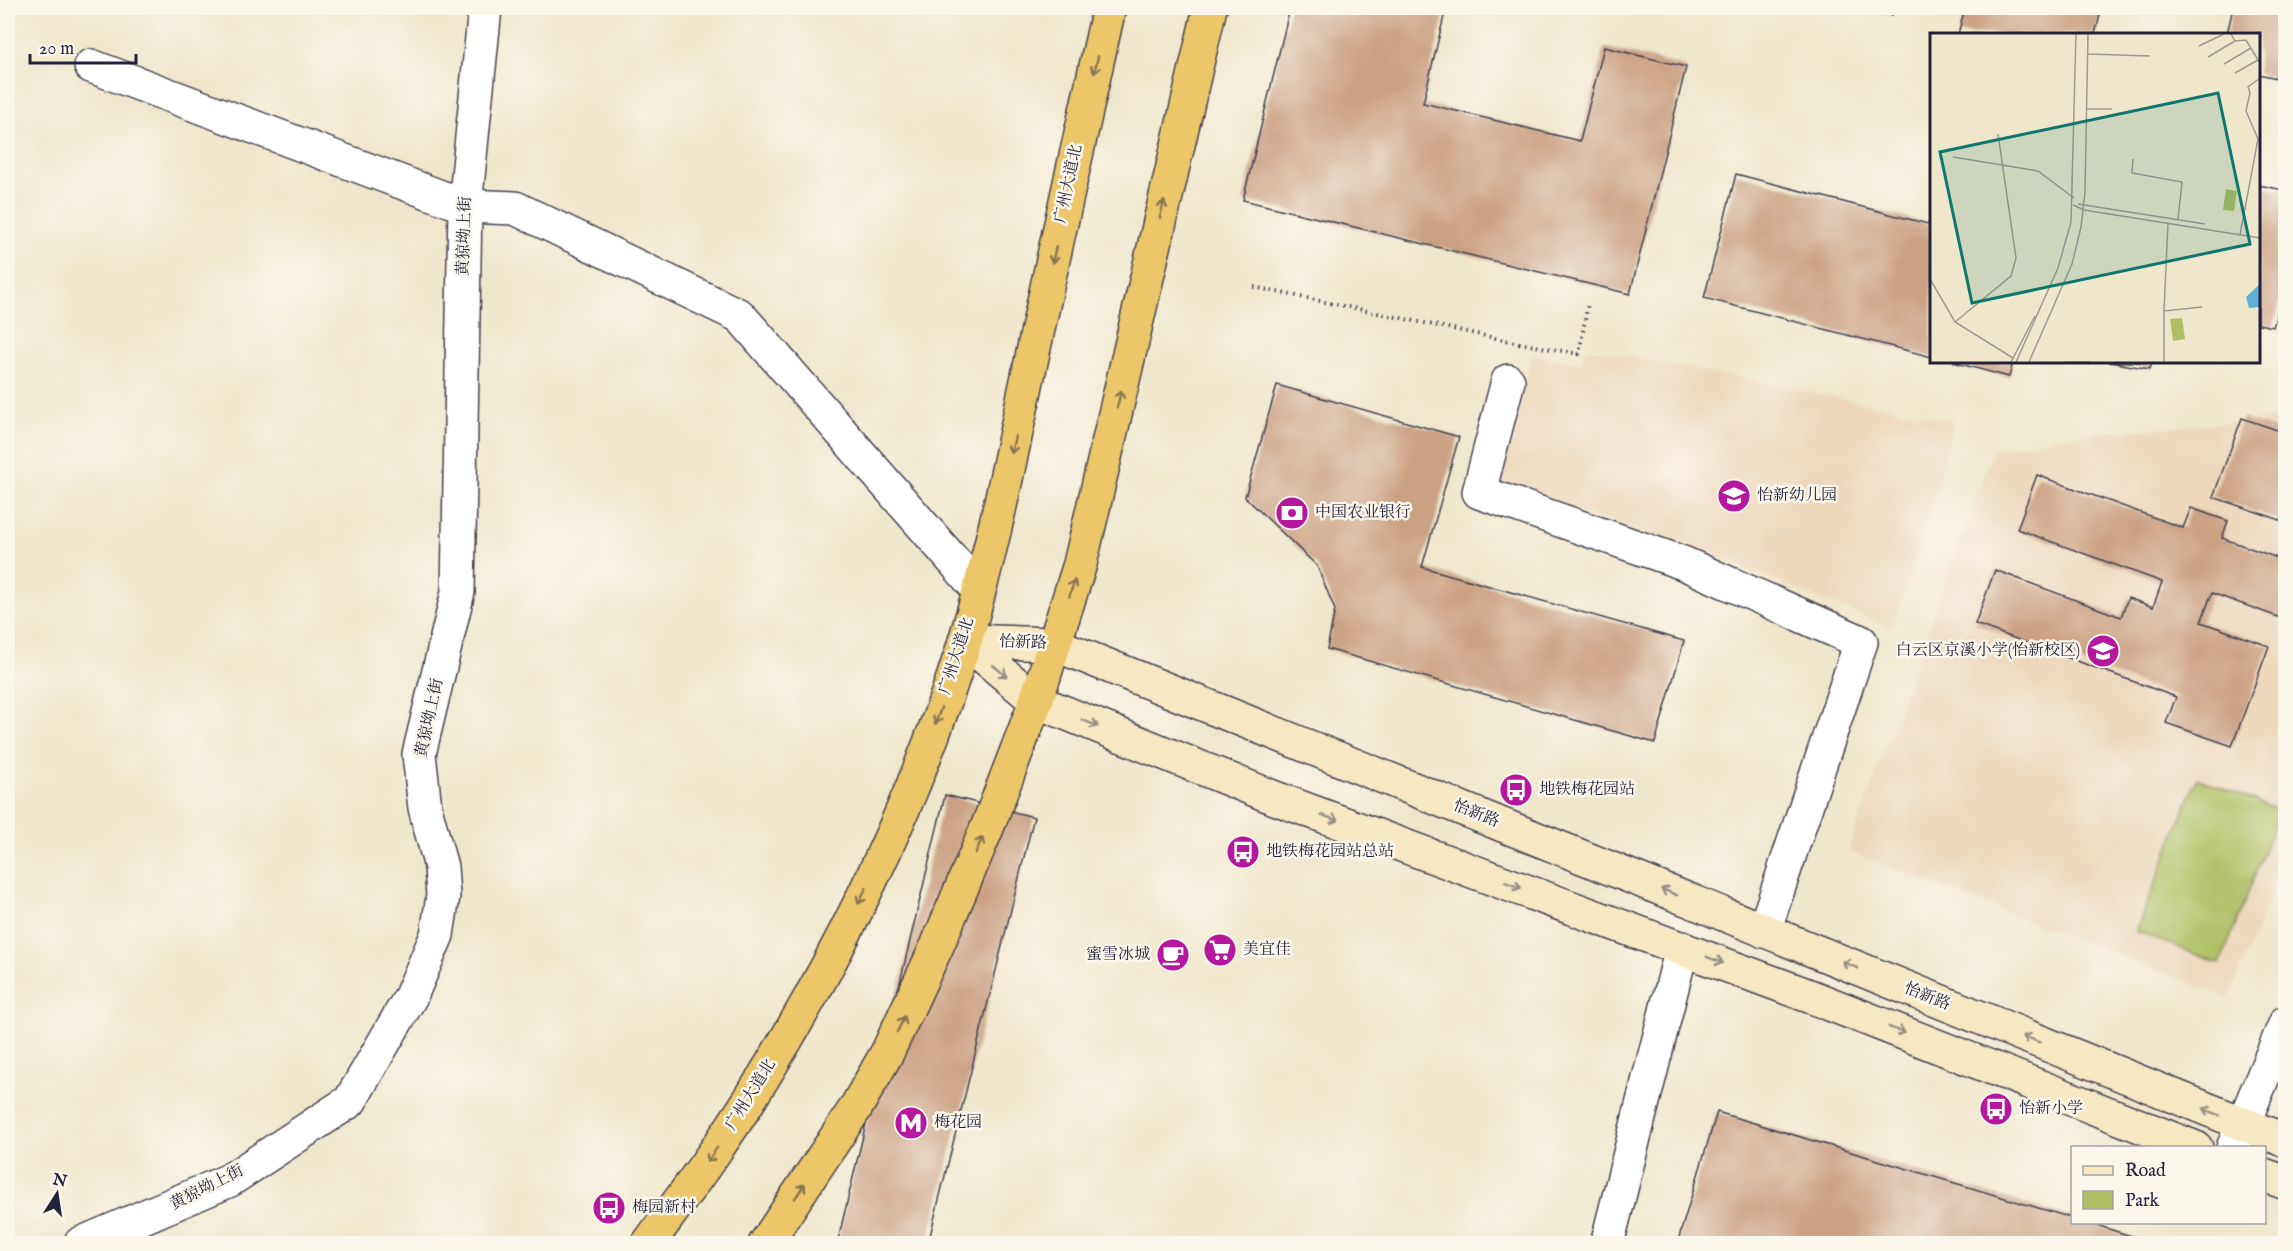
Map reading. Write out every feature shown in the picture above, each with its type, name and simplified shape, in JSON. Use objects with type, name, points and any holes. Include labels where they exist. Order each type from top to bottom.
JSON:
[{"type":"highway","name":"广州大道北","points":[[648,1244],[712,1156],[764,1077],[835,949],[870,880],[917,772],[965,641],[1004,482],[1109,8]]},
{"type":"highway","points":[[765,1244],[855,1108],[887,1053],[937,946],[983,837],[1036,701],[1080,564],[1210,8]]},
{"type":"main road","name":"怡新路","points":[[965,641],[1054,644],[1764,931],[2238,1136],[2286,1141]]},
{"type":"main road","name":"怡新路","points":[[965,641],[1036,701],[1275,798],[1682,948],[2191,1146]]},
{"type":"main road","points":[[2266,1174],[2286,1183]]},
{"type":"street","name":"黄猄坳上街","points":[[80,1244],[230,1180],[350,1101],[411,996],[437,935],[443,896],[442,877],[425,808],[419,754],[458,592],[465,206],[485,8]]},
{"type":"street","points":[[92,66],[465,206],[515,208],[740,316],[978,589]]},
{"type":"street","points":[[1508,381],[1479,492],[1683,563],[1861,642],[1764,931]]},
{"type":"street","points":[[1607,1244],[1682,948]]},
{"type":"street","points":[[2238,1136],[2286,1022]]},
{"type":"path","points":[[1254,287],[1579,354],[1588,303]]},
{"type":"path","points":[[1508,381],[1519,342]]},
{"type":"shaded area","name":"怡新幼儿园","points":[[1586,348],[1954,421],[1931,509],[1892,628],[1710,554],[1495,484],[1532,355],[1581,364]]},
{"type":"shaded area","name":"白云区京溪小学(怡新校区)","points":[[2285,418],[2285,859],[2229,998],[1848,851],[1993,450],[2070,435]]},
{"type":"green space","points":[[2197,778],[2280,811],[2220,964],[2136,931]]},
{"type":"building","points":[[1290,8],[1446,8],[1423,103],[1580,141],[1604,47],[1686,67],[1630,294],[1243,200]]},
{"type":"building","points":[[1867,8],[1894,8],[1892,15]]},
{"type":"building","points":[[1965,8],[2102,8],[2095,33],[1958,33]]},
{"type":"building","points":[[2233,8],[2286,8],[2286,80],[2260,74],[2260,33],[2227,33]]},
{"type":"building","points":[[1736,174],[1930,224],[1930,356],[1704,298]]},
{"type":"building","points":[[2260,185],[2284,190],[2286,186],[2286,283],[2273,327],[2260,324]]},
{"type":"building","points":[[1957,363],[2013,363],[2009,377]]},
{"type":"building","points":[[2115,363],[2152,363],[2150,369]]},
{"type":"building","points":[[1277,385],[1459,437],[1422,567],[1684,641],[1655,743],[1327,649],[1335,610],[1317,566],[1245,497]]},
{"type":"building","points":[[2242,418],[2286,433],[2286,522],[2213,497]]},
{"type":"building","points":[[2037,475],[2183,528],[2191,508],[2228,521],[2222,538],[2286,561],[2286,620],[2212,593],[2201,622],[2269,646],[2232,746],[2166,723],[2176,697],[1975,624],[1995,570],[2121,617],[2128,598],[2153,607],[2162,582],[2017,529]]},
{"type":"building","name":"梅花园","points":[[945,795],[1034,817],[928,1244],[837,1244]]},
{"type":"building","points":[[1717,1112],[2071,1218],[2071,1224],[2093,1224],[2156,1244],[1677,1244]]},
{"type":"place","name":"怡新幼儿园","points":[[1734,496]]},
{"type":"place","name":"中国农业银行","points":[[1292,513]]},
{"type":"place","name":"白云区京溪小学(怡新校区)","points":[[2103,651]]},
{"type":"place","name":"地铁梅花园站","points":[[1516,790]]},
{"type":"place","name":"地铁梅花园站总站","points":[[1243,852]]},
{"type":"place","name":"美宜佳","points":[[1220,950]]},
{"type":"place","name":"蜜雪冰城","points":[[1173,955]]},
{"type":"place","name":"怡新小学","points":[[1996,1109]]},
{"type":"place","name":"梅花园","points":[[911,1123]]},
{"type":"place","name":"梅园新村","points":[[609,1208]]}]
